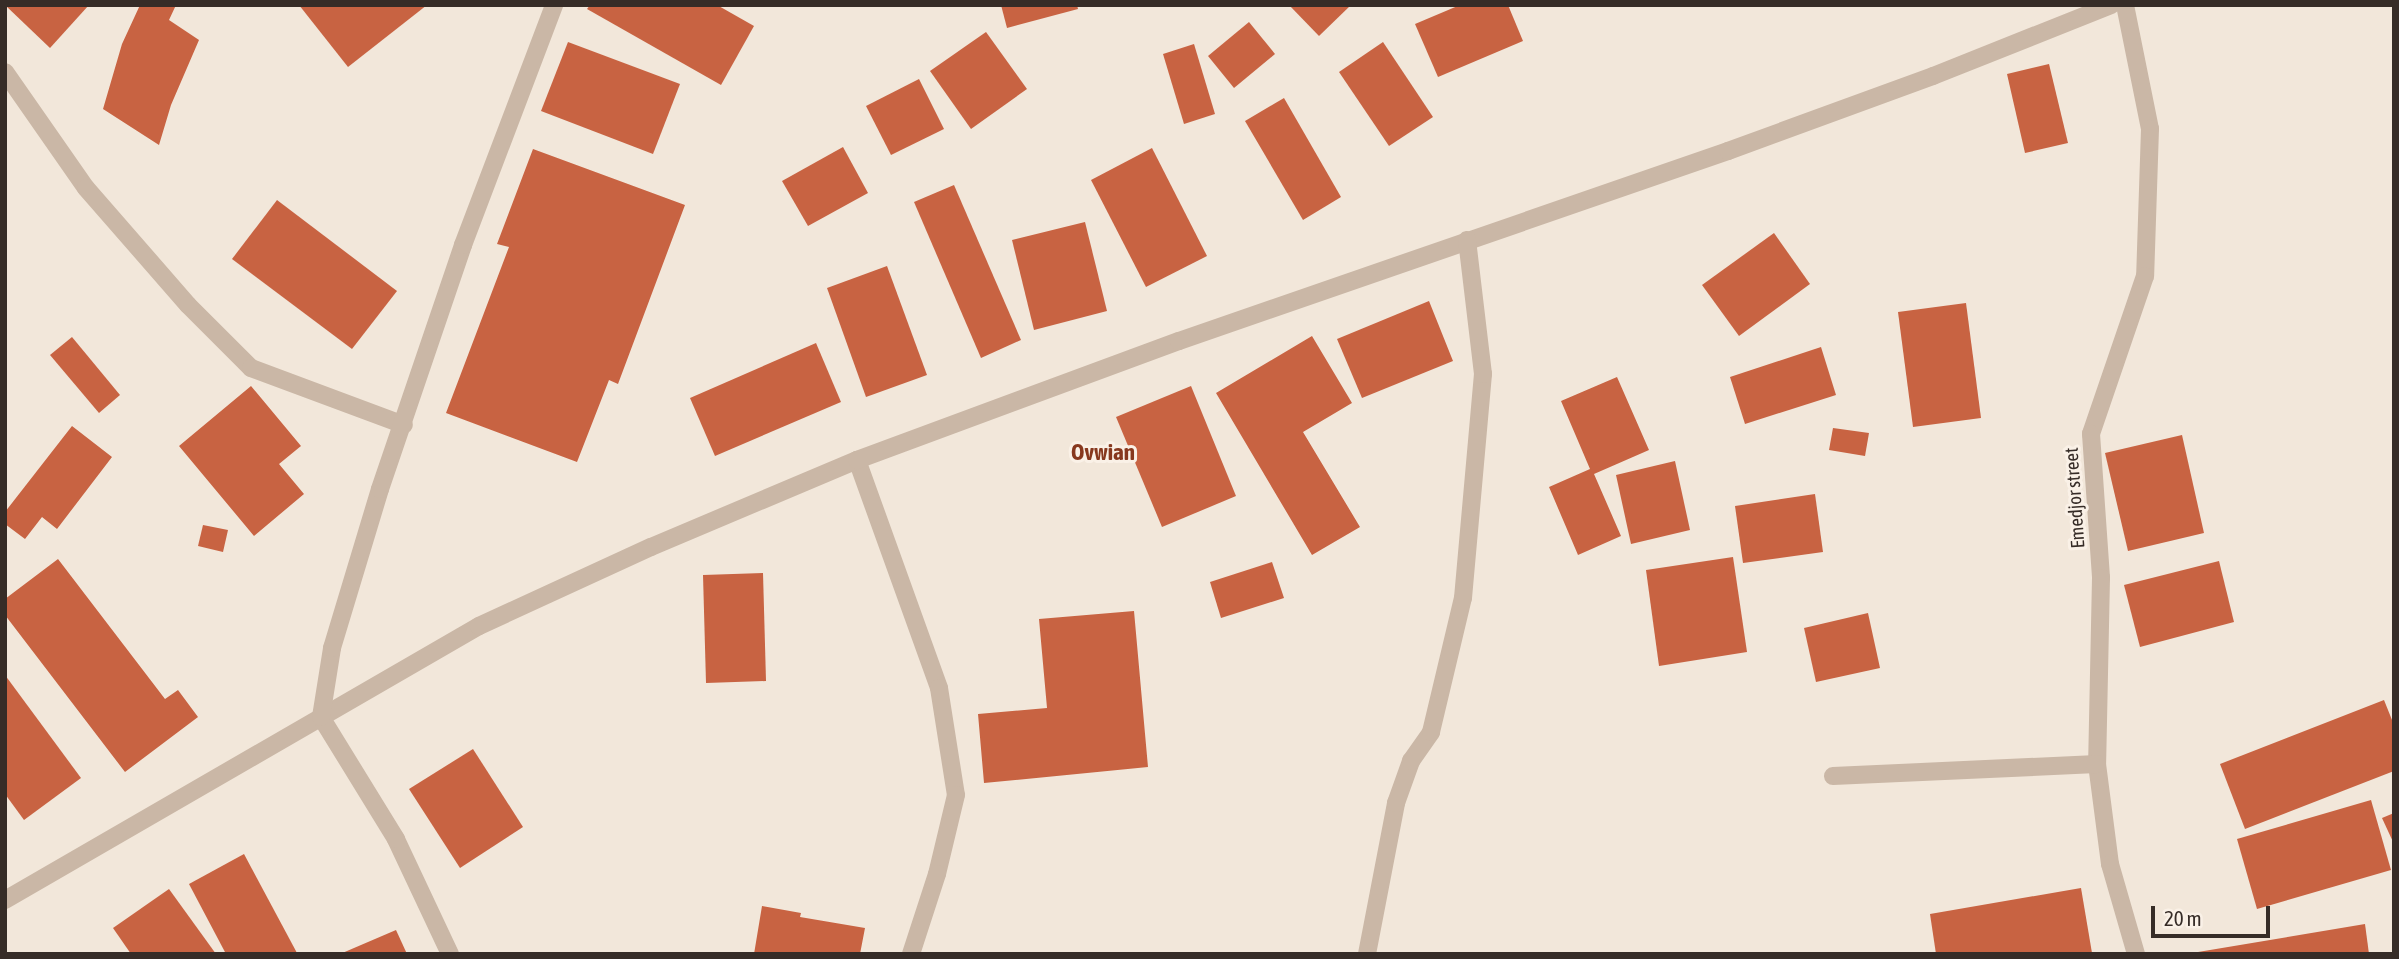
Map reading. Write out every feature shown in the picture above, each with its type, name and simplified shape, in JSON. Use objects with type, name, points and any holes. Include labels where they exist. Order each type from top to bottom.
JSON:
[{"type":"street","points":[[450,954],[397,839],[321,717],[332,648],[380,489],[404,425],[463,245],[554,5]]},
{"type":"street","points":[[5,900],[479,626],[651,547],[857,460],[1179,341],[1766,137],[1933,76],[2110,5]]},
{"type":"street","name":"Emedjor street","points":[[2125,5],[2150,129],[2145,276],[2091,433],[2101,578],[2097,764],[2110,864],[2136,954]]},
{"type":"street","points":[[5,72],[86,188],[188,305],[251,368],[404,425]]},
{"type":"street","points":[[1367,954],[1396,803],[1411,761],[1431,732],[1463,598],[1483,374],[1467,240]]},
{"type":"street","points":[[857,460],[939,688],[956,795],[937,874],[911,954]]},
{"type":"street","points":[[1833,776],[2097,764]]},
{"type":"building","points":[[5,5],[89,5],[50,48]]},
{"type":"building","points":[[140,5],[176,5],[169,20],[199,40],[171,105],[159,145],[103,109],[122,44]]},
{"type":"building","points":[[299,5],[427,5],[348,67]]},
{"type":"building","points":[[590,5],[717,5],[754,26],[721,85],[587,9]]},
{"type":"building","points":[[1001,5],[1077,5],[1078,9],[1007,28]]},
{"type":"building","points":[[1289,5],[1351,5],[1319,36]]},
{"type":"building","points":[[1460,5],[1508,5],[1523,41],[1438,77],[1415,24]]},
{"type":"building","points":[[1249,22],[1275,54],[1234,88],[1208,56]]},
{"type":"building","points":[[986,32],[1027,89],[971,129],[930,71]]},
{"type":"building","points":[[568,42],[680,84],[653,154],[541,111]]},
{"type":"building","points":[[1383,42],[1433,117],[1389,146],[1339,72]]},
{"type":"building","points":[[1194,44],[1215,114],[1184,124],[1163,54]]},
{"type":"building","points":[[2049,64],[2068,143],[2025,153],[2007,74]]},
{"type":"building","points":[[919,79],[944,129],[891,155],[866,106]]},
{"type":"building","points":[[1284,98],[1341,197],[1303,220],[1245,121]]},
{"type":"building","points":[[843,147],[868,193],[808,226],[782,181]]},
{"type":"building","points":[[1152,148],[1207,256],[1146,287],[1091,180]]},
{"type":"building","points":[[533,149],[685,205],[618,384],[609,380],[577,462],[446,413],[509,247],[497,244]]},
{"type":"building","points":[[954,185],[1021,340],[981,358],[914,202]]},
{"type":"building","points":[[277,200],[397,291],[352,349],[232,259]]},
{"type":"building","points":[[1085,222],[1107,311],[1034,330],[1012,240]]},
{"type":"building","points":[[1774,233],[1810,284],[1739,336],[1702,285]]},
{"type":"building","points":[[887,266],[927,375],[866,397],[827,288]]},
{"type":"building","points":[[1429,301],[1453,361],[1362,398],[1337,339]]},
{"type":"building","points":[[1966,303],[1981,418],[1913,427],[1898,312]]},
{"type":"building","points":[[1312,336],[1352,403],[1303,432],[1360,527],[1312,555],[1216,393]]},
{"type":"building","points":[[72,337],[120,395],[99,413],[50,355]]},
{"type":"building","points":[[816,343],[841,402],[715,456],[690,398]]},
{"type":"building","points":[[1821,347],[1836,395],[1745,424],[1730,377]]},
{"type":"building","points":[[1617,377],[1649,450],[1594,474],[1621,536],[1578,555],[1549,487],[1590,469],[1561,401]]},
{"type":"building","points":[[251,386],[301,446],[279,464],[304,494],[254,536],[179,446]]},
{"type":"building","points":[[1191,386],[1236,496],[1162,527],[1116,417]]},
{"type":"building","points":[[72,426],[112,457],[57,529],[42,517],[25,539],[5,524],[5,512]]},
{"type":"building","points":[[1833,428],[1869,433],[1865,456],[1829,450]]},
{"type":"building","points":[[2182,435],[2204,533],[2128,551],[2105,453]]},
{"type":"building","points":[[1675,461],[1690,530],[1631,544],[1616,475]]},
{"type":"building","points":[[1815,494],[1823,552],[1743,563],[1735,506]]},
{"type":"building","points":[[203,525],[228,530],[223,552],[198,546]]},
{"type":"building","points":[[1733,557],[1747,652],[1659,666],[1646,570]]},
{"type":"building","points":[[58,559],[165,699],[178,690],[198,717],[125,772],[5,615],[5,599]]},
{"type":"building","points":[[2219,561],[2234,622],[2140,647],[2124,585]]},
{"type":"building","points":[[1272,562],[1284,598],[1221,618],[1210,582]]},
{"type":"building","points":[[763,573],[766,681],[706,683],[703,575]]},
{"type":"building","points":[[1134,611],[1148,767],[984,783],[978,714],[1047,708],[1039,619]]},
{"type":"building","points":[[1868,613],[1880,668],[1816,682],[1804,628]]},
{"type":"building","points":[[5,675],[81,778],[24,820],[5,794]]},
{"type":"building","points":[[2384,700],[2394,725],[2394,771],[2245,829],[2220,764]]},
{"type":"building","points":[[473,749],[523,827],[460,868],[409,789]]},
{"type":"building","points":[[2371,800],[2391,870],[2257,909],[2237,839]]},
{"type":"building","points":[[2394,813],[2394,844],[2382,818]]},
{"type":"building","points":[[244,854],[297,953],[226,954],[189,884]]},
{"type":"building","points":[[2081,888],[2092,953],[1936,954],[1930,914]]},
{"type":"building","points":[[169,889],[216,954],[131,954],[113,928]]},
{"type":"building","points":[[762,906],[801,913],[800,917],[865,928],[860,954],[754,954]]},
{"type":"building","points":[[2365,924],[2369,954],[2198,954],[2198,952]]},
{"type":"building","points":[[396,930],[407,954],[340,954]]},
{"type":"district","name":"Ovwian","points":[[1103,452]]}]
